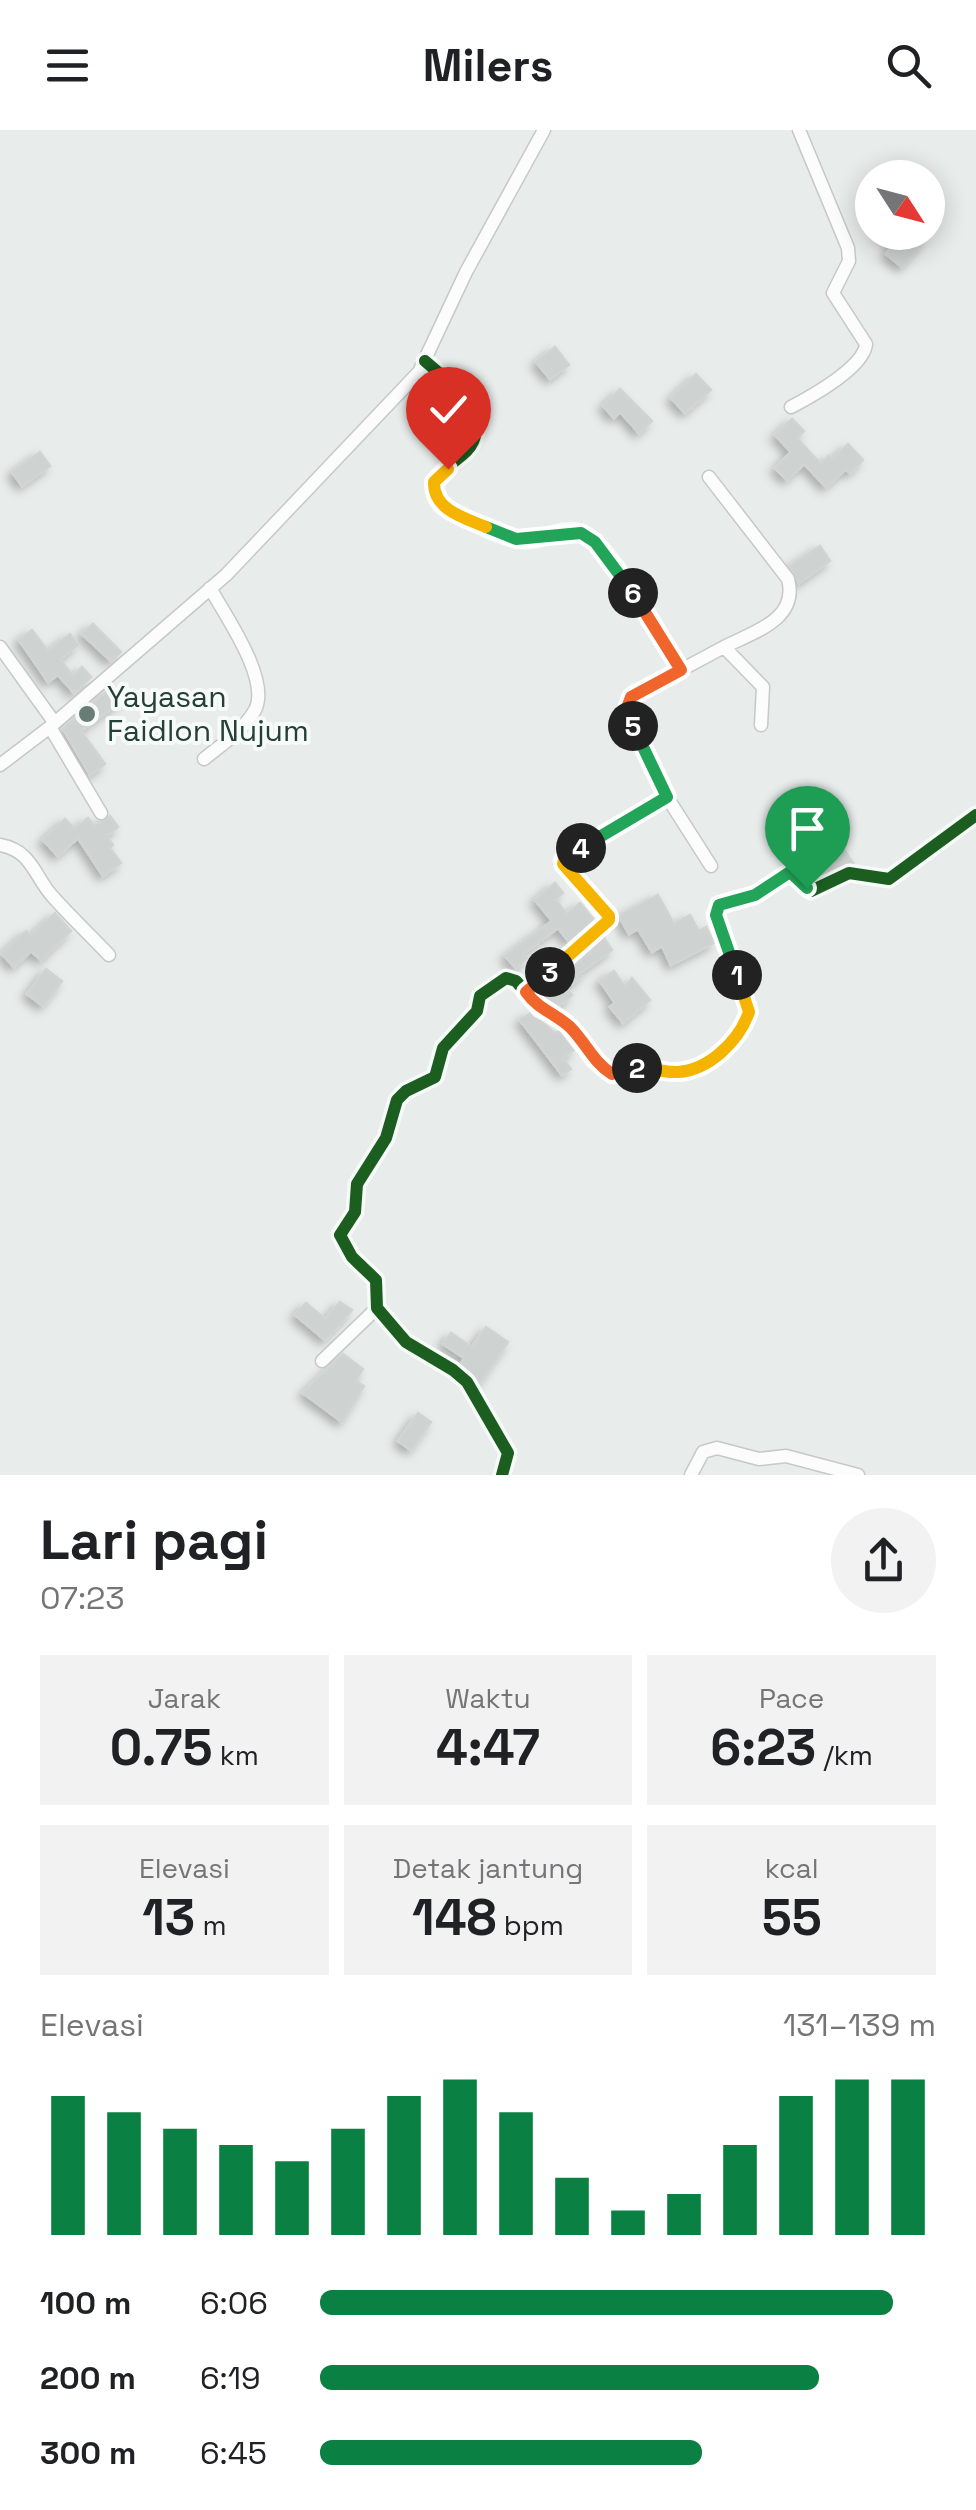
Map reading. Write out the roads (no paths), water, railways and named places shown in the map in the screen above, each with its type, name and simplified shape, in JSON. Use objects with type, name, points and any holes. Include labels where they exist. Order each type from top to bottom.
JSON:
[{"type":"street","points":[[0,764],[52,725],[210,588],[419,372],[466,272],[544,130]]},
{"type":"street","points":[[791,407],[824,388],[862,358],[866,344],[833,293],[850,261],[848,248],[800,130]]},
{"type":"street","points":[[425,361],[476,405],[475,440],[465,456],[434,482],[442,506],[516,539],[567,532],[581,533],[595,542],[681,670]]},
{"type":"street","points":[[710,476],[788,579],[791,590],[785,611],[634,694],[628,705],[634,728],[667,797],[711,866]]},
{"type":"street","points":[[204,759],[242,727],[256,709],[260,695],[256,674],[210,588]]},
{"type":"street","points":[[0,647],[52,725],[102,813]]},
{"type":"street","points":[[724,647],[763,687],[761,724]]},
{"type":"street","points":[[526,992],[609,920],[563,864],[564,858],[667,797]]},
{"type":"street","points":[[502,1475],[508,1453],[472,1389],[454,1370],[406,1342],[377,1308],[376,1280],[352,1257],[340,1236],[356,1212],[358,1184],[386,1138],[394,1105],[406,1090],[434,1077],[443,1048],[477,1011],[478,998],[506,978],[516,981],[540,1009],[566,1023],[594,1060],[612,1074],[643,1067],[676,1072],[698,1068],[722,1053],[749,1012],[716,915],[719,905],[755,895],[791,872],[811,891],[849,874],[890,879],[976,815]]},
{"type":"street","points":[[0,844],[20,851],[33,864],[50,894],[109,955]]},
{"type":"street","points":[[322,1361],[377,1308]]},
{"type":"street","points":[[691,1475],[703,1452],[716,1448],[750,1458],[786,1456],[858,1475]]},
{"type":"place","name":"Yayasan Faidlon Nujum","points":[[87,714]]}]
